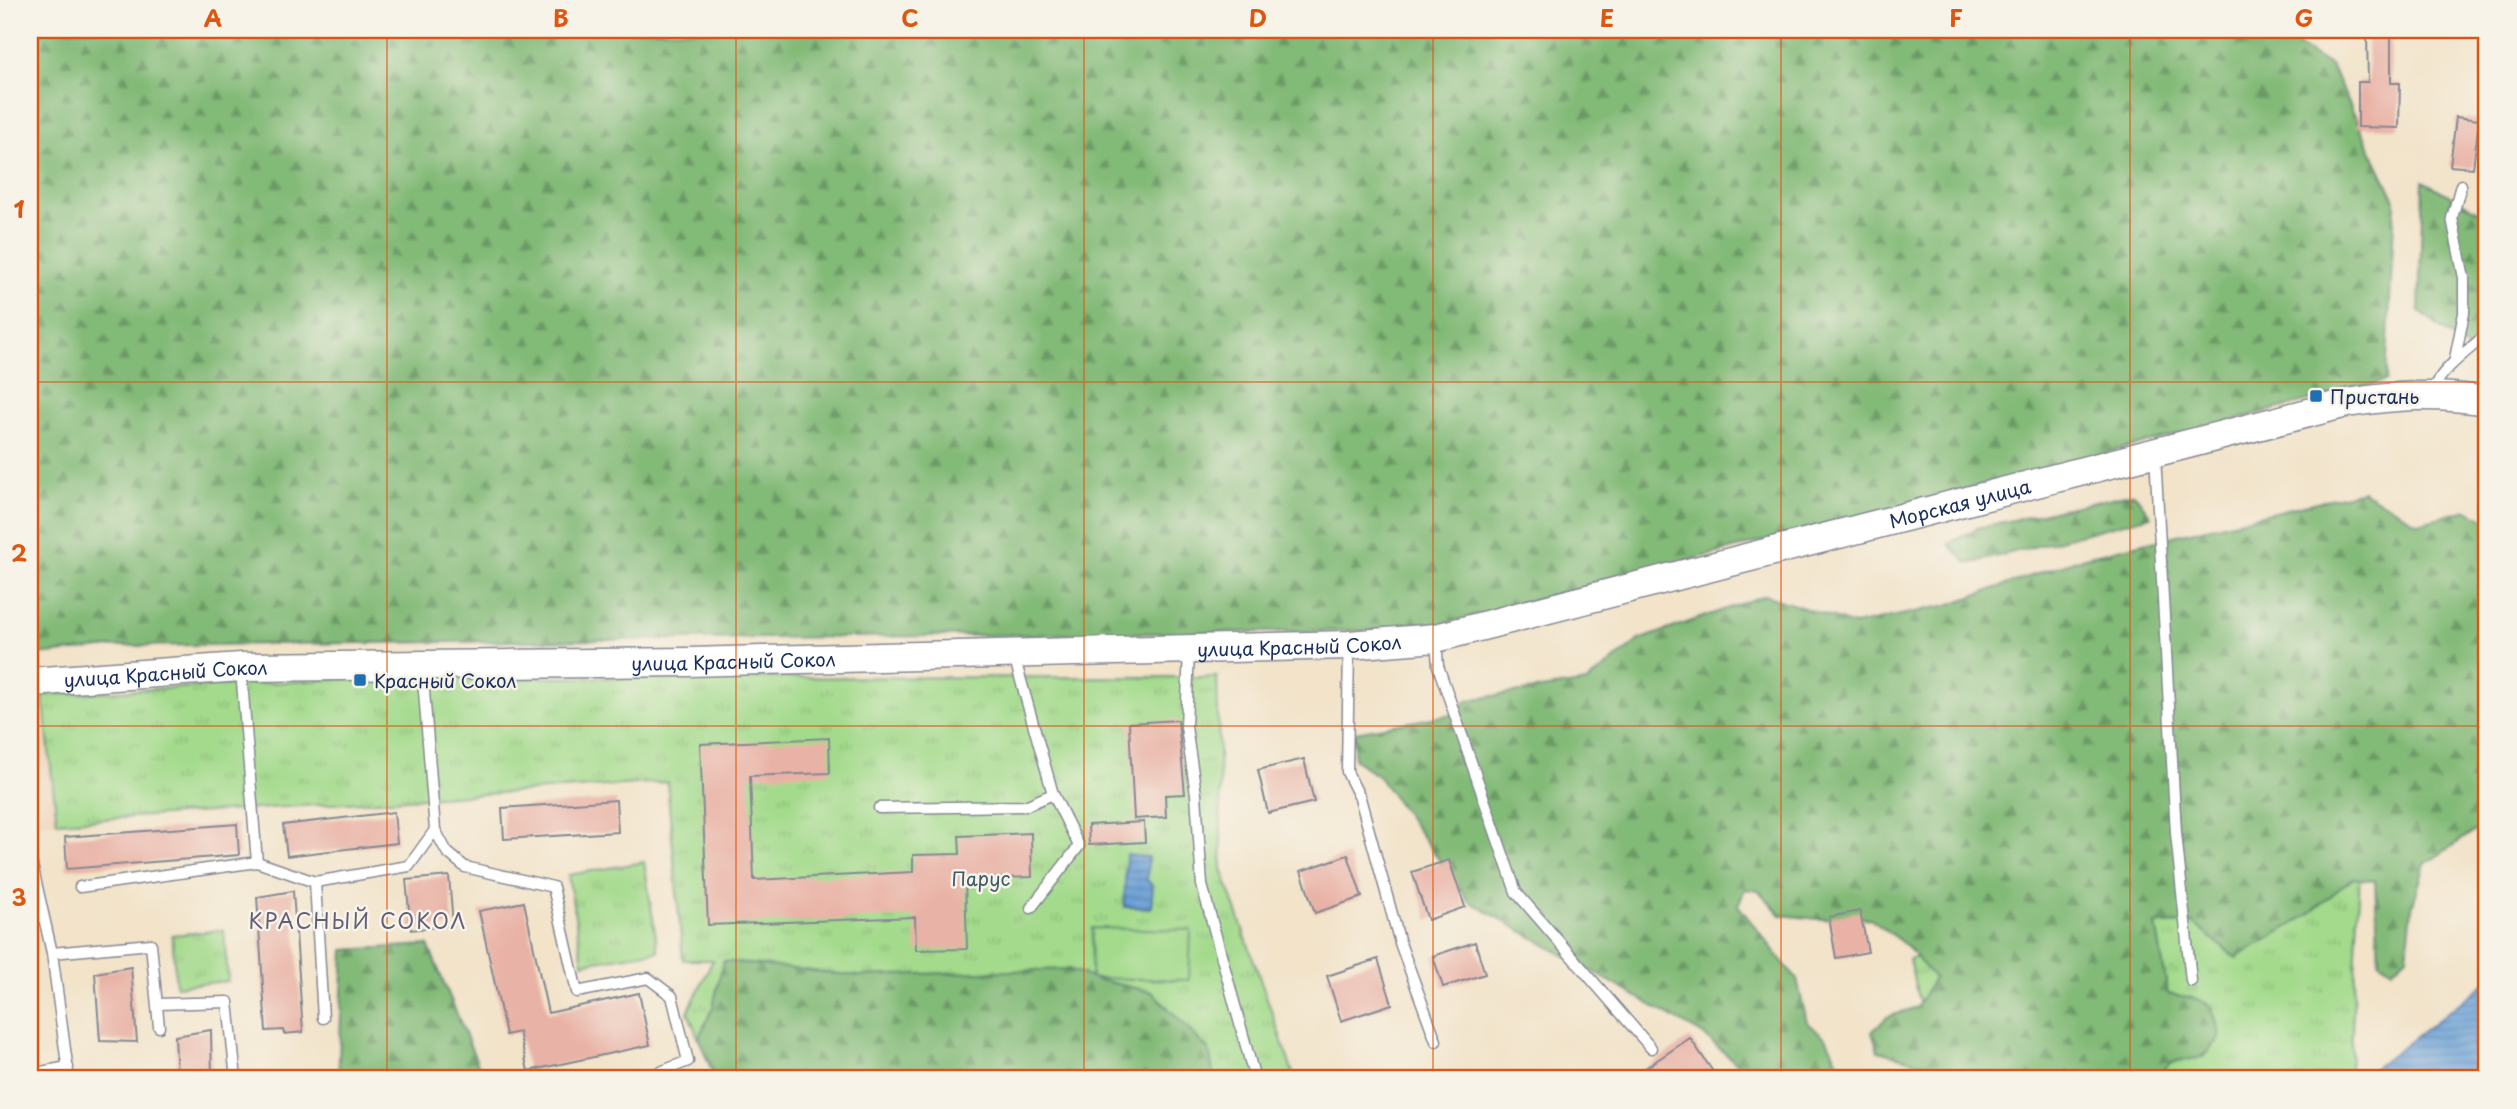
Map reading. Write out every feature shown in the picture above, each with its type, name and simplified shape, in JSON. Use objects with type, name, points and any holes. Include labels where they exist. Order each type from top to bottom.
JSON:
[{"type":"street","name":"Морская улица","points":[[1436,638],[2347,403],[2400,394],[2487,401]]},
{"type":"street","name":"улица Красный Сокол","points":[[30,682],[241,667],[689,662],[1189,650],[1349,645],[1436,638]]},
{"type":"lane","points":[[2455,359],[2464,313],[2464,278],[2452,218],[2461,185]]},
{"type":"lane","points":[[2430,395],[2437,380],[2455,359],[2487,334]]},
{"type":"lane","points":[[2155,452],[2176,833],[2191,981]]},
{"type":"lane","points":[[1436,638],[1438,666],[1516,892],[1651,1048]]},
{"type":"lane","points":[[1349,645],[1347,772],[1360,799],[1399,943],[1436,1041]]},
{"type":"lane","points":[[1189,650],[1186,727],[1196,794],[1202,885],[1255,1079]]},
{"type":"lane","points":[[1013,654],[1053,794],[1079,846],[1031,908]]},
{"type":"lane","points":[[422,663],[435,830],[447,852],[465,867],[553,887],[577,992],[648,978],[672,996],[688,1061],[643,1079]]},
{"type":"lane","points":[[241,667],[257,862]]},
{"type":"lane","points":[[879,808],[1025,806],[1053,794]]},
{"type":"lane","points":[[80,887],[257,862],[315,882],[409,866],[435,830]]},
{"type":"lane","points":[[30,856],[52,953],[69,1079]]},
{"type":"lane","points":[[315,882],[323,1018]]},
{"type":"lane","points":[[52,953],[151,944],[159,1027]]},
{"type":"lane","points":[[157,1004],[228,1002],[236,1079]]},
{"type":"lane","points":[[30,1074],[68,1067]]},
{"type":"shaded area","points":[[43,695],[57,822],[30,824],[30,697]]},
{"type":"green space","points":[[30,30],[1701,30],[1790,35],[1811,30],[2273,30],[2331,66],[2395,200],[2386,381],[1418,630],[120,646],[30,656]]},
{"type":"green space","points":[[2423,181],[2487,216],[2487,356],[2470,351],[2419,311]]},
{"type":"green space","points":[[2363,491],[2418,523],[2468,510],[2487,521],[2487,823],[2425,864],[2412,908],[2407,956],[2392,970],[2379,961],[2375,881],[2352,878],[2308,915],[2236,958],[2193,923],[2156,924],[2168,994],[2190,997],[2205,1003],[2214,1015],[2220,1037],[2203,1057],[2171,1062],[2156,1078],[2111,1075],[2097,1079],[1972,1079],[1957,1072],[1878,1051],[1872,1032],[1887,1017],[1917,1007],[1934,978],[1907,946],[1869,918],[1818,919],[1781,915],[1759,891],[1745,889],[1738,905],[1797,980],[1807,1022],[1827,1039],[1846,1079],[1738,1079],[1739,1065],[1702,1034],[1469,901],[1379,777],[1354,759],[1355,732],[1454,714],[1468,700],[1587,682],[1639,640],[1765,595],[1854,625],[1948,605],[2085,557]]},
{"type":"green space","points":[[2134,493],[2151,516],[1968,564],[1948,544],[1977,528]]},
{"type":"green space","name":"Парус","points":[[1217,677],[1222,869],[1295,1079],[715,1079],[688,1012],[713,960],[683,960],[667,782],[57,822],[43,695],[358,678]]},
{"type":"green space","points":[[2364,797],[2350,1070],[2301,1079],[1937,1079],[1909,959],[1993,936]]},
{"type":"green space","points":[[644,862],[658,951],[583,963],[568,875]]},
{"type":"green space","points":[[1092,928],[1191,930],[1189,980],[1091,978]]},
{"type":"green space","points":[[224,930],[228,981],[176,986],[172,935]]},
{"type":"green space","points":[[428,945],[484,1079],[338,1079],[344,950]]},
{"type":"green space","points":[[723,961],[859,976],[1069,969],[1091,978],[1152,992],[1209,1050],[1214,1079],[716,1079],[699,1037],[713,1007]]},
{"type":"water","points":[[1126,855],[1148,857],[1147,880],[1153,886],[1151,908],[1124,907]]},
{"type":"water","points":[[2487,982],[2487,1079],[2360,1079]]},
{"type":"building","points":[[2367,35],[2391,35],[2391,83],[2400,83],[2399,128],[2358,127],[2358,82],[2368,82]]},
{"type":"building","points":[[2456,117],[2479,120],[2473,168],[2450,166]]},
{"type":"building","points":[[1178,720],[1185,794],[1165,795],[1166,817],[1134,819],[1129,723]]},
{"type":"building","points":[[829,738],[830,773],[750,776],[754,880],[913,872],[913,855],[960,854],[959,836],[1031,833],[1032,877],[965,879],[967,949],[916,950],[915,917],[708,925],[700,744]]},
{"type":"building","points":[[1304,759],[1314,802],[1268,813],[1258,770]]},
{"type":"building","points":[[616,800],[618,832],[504,839],[502,808]]},
{"type":"building","points":[[394,812],[397,843],[287,856],[283,825]]},
{"type":"building","points":[[1144,822],[1145,842],[1089,845],[1088,825]]},
{"type":"building","points":[[237,824],[239,855],[67,869],[65,837]]},
{"type":"building","points":[[1348,855],[1362,897],[1315,913],[1301,871]]},
{"type":"building","points":[[1449,860],[1465,907],[1428,920],[1412,872]]},
{"type":"building","points":[[449,876],[453,925],[411,930],[406,880]]},
{"type":"building","points":[[293,891],[303,1032],[284,1034],[283,1030],[266,1031],[257,897]]},
{"type":"building","points":[[524,902],[548,1013],[639,993],[650,1045],[528,1071],[519,1032],[506,1035],[479,911]]},
{"type":"building","points":[[1860,911],[1868,952],[1836,958],[1829,917]]},
{"type":"building","points":[[1475,942],[1485,974],[1443,987],[1433,956]]},
{"type":"building","points":[[1378,959],[1392,1004],[1341,1021],[1327,976]]},
{"type":"building","points":[[131,967],[137,1042],[100,1041],[95,973]]},
{"type":"building","points":[[211,1030],[212,1079],[177,1079],[175,1036]]},
{"type":"building","points":[[1690,1038],[1718,1079],[1650,1079],[1644,1069]]},
{"type":"place","name":"Пристань","points":[[2316,396]]},
{"type":"place","name":"Красный Сокол","points":[[360,680]]},
{"type":"district","name":"КРАСНЫЙ СОКОЛ","points":[[358,920]]}]
